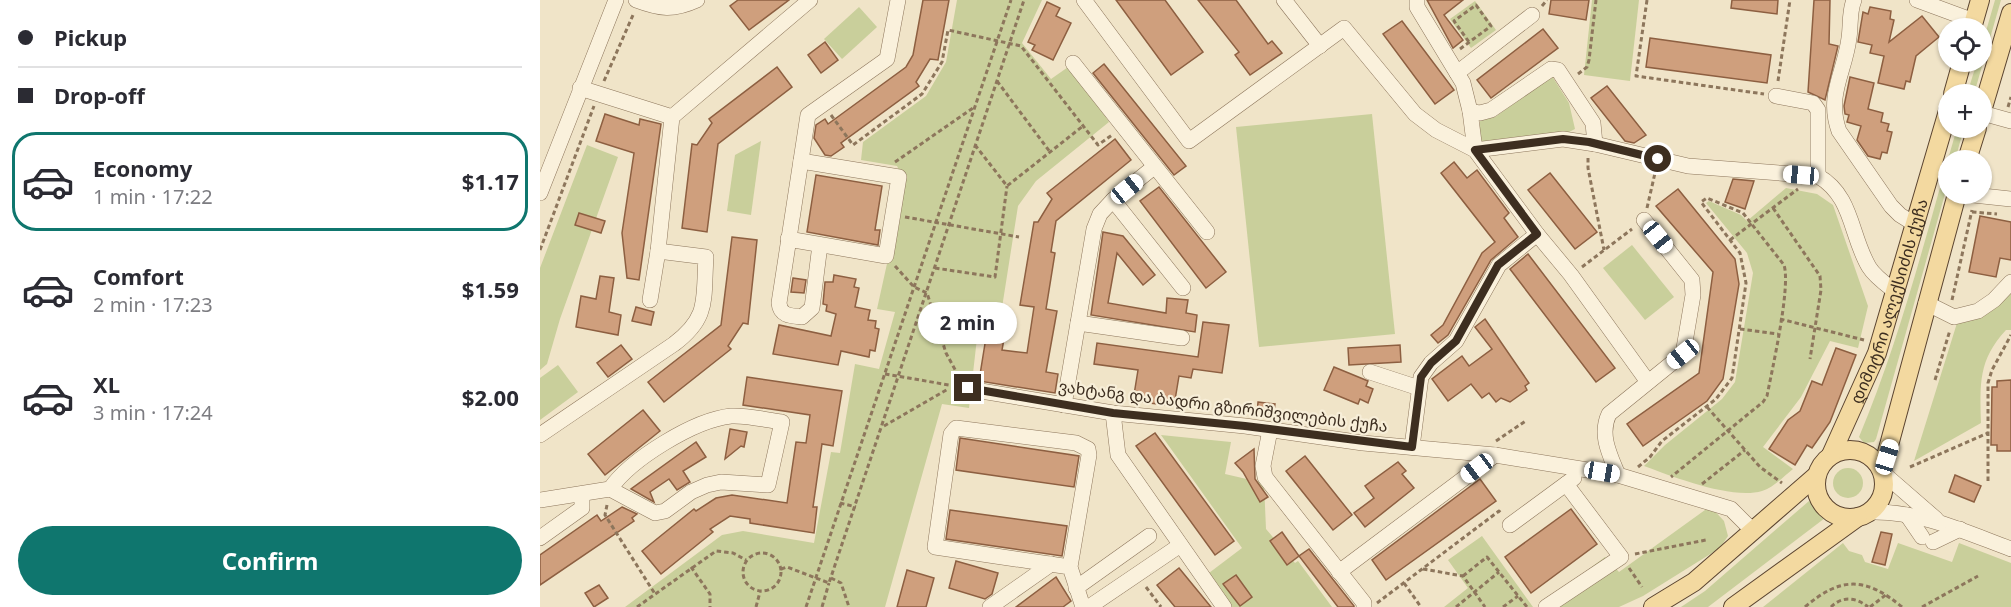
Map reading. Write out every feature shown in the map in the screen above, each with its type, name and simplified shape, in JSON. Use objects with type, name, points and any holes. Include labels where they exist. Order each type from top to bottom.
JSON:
[{"type":"main road","points":[[1975,18],[1980,0]]},
{"type":"main road","points":[[1990,84],[2011,14]]},
{"type":"main road","name":"დიმიტრი ალექსიძის ქუჩა","points":[[1831,455],[1873,364],[1940,138]]},
{"type":"main road","name":"დიმიტრი ალექსიძის ქუჩა","points":[[1883,472],[1926,303],[1954,204]]},
{"type":"main road","points":[[1653,607],[1694,582],[1817,475],[1824,460],[1831,455],[1854,449],[1876,460],[1883,472],[1883,495],[1863,515],[1733,607]]},
{"type":"main road","points":[[1817,475],[1817,495],[1829,511],[1838,516],[1863,515]]},
{"type":"street","points":[[540,193],[616,0]]},
{"type":"street","points":[[638,1],[661,9],[685,5],[697,0]]},
{"type":"street","points":[[650,300],[658,251],[672,117],[810,0]]},
{"type":"street","points":[[820,245],[812,308],[802,317],[787,315],[779,308],[779,303],[808,115],[887,59],[898,0]]},
{"type":"street","points":[[1084,0],[1189,141],[1344,28],[1415,114],[1436,130],[1475,150],[1537,234],[1571,275],[1648,382]]},
{"type":"street","points":[[1284,0],[1320,46]]},
{"type":"street","points":[[1417,0],[1417,8],[1463,83],[1470,111],[1475,150]]},
{"type":"street","points":[[1854,0],[1849,40],[1837,79],[1835,122],[1891,206],[1916,225]]},
{"type":"street","points":[[1917,0],[1957,18]]},
{"type":"street","points":[[1457,73],[1532,15]]},
{"type":"street","points":[[1073,63],[1207,232]]},
{"type":"street","points":[[1470,111],[1480,113],[1491,110],[1551,69],[1558,70],[1593,123],[1592,143]]},
{"type":"street","points":[[580,88],[672,117]]},
{"type":"street","points":[[1776,96],[1813,103],[1818,110],[1818,176]]},
{"type":"street","points":[[1475,150],[1563,139],[1592,143],[1688,166],[1818,176],[1827,181],[1844,200],[1869,268],[1896,292]]},
{"type":"street","points":[[788,239],[886,256],[899,177],[801,161]]},
{"type":"street","points":[[1064,405],[1094,229],[1100,214],[1113,200],[1154,167]]},
{"type":"street","points":[[1992,197],[2011,199]]},
{"type":"street","points":[[1113,200],[1183,288]]},
{"type":"street","points":[[1625,477],[1604,435],[1604,424],[1609,414],[1683,354],[1693,295],[1692,280],[1644,220]]},
{"type":"street","points":[[1412,447],[1419,388],[1425,370],[1456,341],[1498,265],[1537,234]]},
{"type":"street","points":[[540,435],[690,333],[701,316],[706,257],[658,251]]},
{"type":"street","points":[[1926,303],[1954,317],[1978,311],[1994,300],[2011,282]]},
{"type":"street","points":[[1078,323],[1182,338]]},
{"type":"street","points":[[1370,372],[1419,388]]},
{"type":"street","name":"ვახტანგ და ბადრი გზირიშვილების ქუჩა","points":[[966,388],[1113,413],[1412,447],[1495,454],[1625,477],[1731,509],[1753,531]]},
{"type":"street","points":[[1113,413],[1118,455],[1179,546],[1224,607]]},
{"type":"street","points":[[540,500],[610,489],[655,513],[665,511],[691,492],[707,485],[721,482],[768,485],[782,422],[732,416],[690,429],[666,442],[617,479],[610,489]]},
{"type":"street","points":[[1070,567],[935,546],[951,434],[956,428],[1076,443],[1088,449],[1089,455],[1070,567],[1083,607]]},
{"type":"street","points":[[1270,430],[1263,466],[1265,477],[1364,607]]},
{"type":"street","points":[[1339,572],[1495,454]]},
{"type":"street","points":[[1510,525],[1586,470]]},
{"type":"street","points":[[1883,472],[1938,521]]},
{"type":"street","points":[[1546,607],[1621,557],[1566,484]]},
{"type":"street","points":[[540,538],[582,508],[582,494]]},
{"type":"street","points":[[1863,515],[1907,515],[1938,521],[2011,549]]},
{"type":"street","points":[[1907,515],[1928,539],[1960,530]]},
{"type":"street","points":[[1076,588],[1149,536]]},
{"type":"street","points":[[1096,605],[1179,546]]},
{"type":"street","points":[[990,607],[1051,564]]},
{"type":"path","points":[[806,607],[1011,0]]},
{"type":"path","points":[[822,607],[1024,0]]},
{"type":"path","points":[[1566,82],[1587,67],[1596,0]]},
{"type":"path","points":[[1647,0],[1636,76],[1776,96],[1790,0]]},
{"type":"path","points":[[540,250],[599,94],[638,1]]},
{"type":"path","points":[[1476,5],[1491,26],[1469,42],[1454,21],[1476,5]]},
{"type":"path","points":[[823,104],[852,145],[922,94],[942,62],[948,30],[998,39],[1021,46],[1098,146],[1123,127]]},
{"type":"path","points":[[997,81],[1050,152]]},
{"type":"path","points":[[2006,120],[2011,97]]},
{"type":"path","points":[[878,174],[975,107]]},
{"type":"path","points":[[935,268],[995,277],[1007,186],[1083,126]]},
{"type":"path","points":[[1592,143],[1588,168],[1604,250]]},
{"type":"path","points":[[975,145],[1007,186]]},
{"type":"path","points":[[1571,275],[1644,220],[1658,159]]},
{"type":"path","points":[[1730,240],[1800,187],[1801,175]]},
{"type":"path","points":[[1625,477],[1650,457],[1662,441],[1707,407],[1732,378],[1746,283],[1740,253],[1701,202],[1707,198],[1743,213],[1786,270],[1780,319],[1767,396],[1760,406],[1670,477]]},
{"type":"path","points":[[1935,380],[1954,317],[1952,300],[1972,212],[1971,204]]},
{"type":"path","points":[[1773,208],[1820,276],[1821,290],[1810,359]]},
{"type":"path","points":[[1972,212],[2001,215]]},
{"type":"path","points":[[892,215],[1019,237]]},
{"type":"path","points":[[886,256],[914,287],[927,293],[946,353],[966,388]]},
{"type":"path","points":[[1780,319],[1864,340]]},
{"type":"path","points":[[1740,329],[1778,334]]},
{"type":"path","points":[[1988,481],[1988,383],[1992,370],[2011,335]]},
{"type":"path","points":[[882,427],[954,386],[884,374]]},
{"type":"path","points":[[1707,407],[1760,467],[1782,483]]},
{"type":"path","points":[[1479,453],[1527,420]]},
{"type":"path","points":[[1910,467],[1988,433]]},
{"type":"path","points":[[1700,486],[1745,450]]},
{"type":"path","points":[[610,489],[605,515],[655,594]]},
{"type":"path","points":[[840,503],[856,507]]},
{"type":"path","points":[[1364,607],[1374,606],[1499,511],[1510,525]]},
{"type":"path","points":[[1642,587],[1621,557],[1706,540]]},
{"type":"path","points":[[637,607],[716,551],[734,553],[746,560]]},
{"type":"path","points":[[757,553],[769,554],[775,558],[781,568],[779,581],[775,586],[760,592],[751,589],[743,579],[742,572],[746,560],[757,553]]},
{"type":"path","points":[[1463,576],[1487,557],[1527,607]]},
{"type":"path","points":[[691,567],[710,594],[710,607]]},
{"type":"path","points":[[781,568],[787,567],[829,583]]},
{"type":"path","points":[[1423,569],[1463,576],[1485,607]]},
{"type":"path","points":[[1456,607],[1499,572]]},
{"type":"path","points":[[1137,575],[1161,607]]},
{"type":"path","points":[[1922,607],[1978,576]]},
{"type":"path","points":[[831,578],[841,583],[849,607]]},
{"type":"path","points":[[1805,607],[1829,589],[1855,582],[1887,594],[1902,607]]},
{"type":"path","points":[[1404,583],[1421,607]]},
{"type":"path","points":[[756,607],[760,592]]},
{"type":"path","points":[[1831,607],[1847,599],[1854,599],[1869,607],[1887,594]]},
{"type":"path","points":[[1503,607],[1518,596]]},
{"type":"green space","points":[[957,0],[1042,0],[1022,43],[1051,79],[1071,65],[1109,122],[1036,181],[1018,206],[1001,314],[980,312],[969,408],[942,404],[885,607],[625,607],[722,535],[743,531],[814,543],[831,452],[840,453],[855,364],[879,369],[895,312],[877,309],[905,182],[897,166],[861,160],[863,142],[926,96],[946,62]]},
{"type":"green space","points":[[1592,0],[1639,0],[1630,81],[1584,75]]},
{"type":"green space","points":[[1995,0],[2001,0],[1992,31],[1992,18],[1990,18]]},
{"type":"green space","points":[[1475,1],[1496,30],[1471,48],[1450,19]]},
{"type":"green space","points":[[859,7],[877,27],[842,59],[824,39]]},
{"type":"green space","points":[[1974,72],[1980,72],[1977,84],[1970,84]]},
{"type":"green space","points":[[1552,76],[1569,103],[1575,129],[1567,133],[1480,144],[1480,120],[1495,117]]},
{"type":"green space","points":[[1372,114],[1395,334],[1259,347],[1236,127]]},
{"type":"green space","points":[[1954,138],[1961,138],[1958,150],[1951,150]]},
{"type":"green space","points":[[761,141],[751,215],[727,211],[735,155]]},
{"type":"green space","points":[[587,145],[618,157],[560,319],[547,364],[540,370],[540,268]]},
{"type":"green space","points":[[1786,188],[1817,194],[1833,205],[1868,306],[1858,348],[1830,341],[1801,397],[1763,447],[1793,469],[1770,487],[1750,493],[1719,490],[1644,466],[1665,445],[1722,399],[1735,382],[1753,273],[1747,253],[1706,203],[1709,201],[1741,215],[1747,221]]},
{"type":"green space","points":[[1938,195],[1938,204],[1942,204],[1876,439],[1874,442],[1864,443],[1859,437],[1888,361]]},
{"type":"green space","points":[[1632,245],[1674,297],[1645,320],[1603,268]]},
{"type":"green space","points":[[2011,289],[2011,330],[2006,330],[1997,341],[1990,352],[1983,373],[1981,423],[1914,461],[1957,323],[1980,315]]},
{"type":"green space","points":[[558,365],[578,392],[540,420],[540,378]]},
{"type":"green space","points":[[1161,435],[1231,442],[1225,474],[1264,483],[1266,529],[1295,563],[1298,561],[1332,607],[1229,607],[1205,576],[1242,548]]},
{"type":"green space","points":[[1848,468],[1859,472],[1863,483],[1859,494],[1848,498],[1837,494],[1833,483],[1837,472]]},
{"type":"green space","points":[[1809,501],[1825,518],[1708,607],[1681,607],[1705,591]]},
{"type":"green space","points":[[1707,503],[1724,521],[1728,536],[1720,548],[1643,596],[1619,607],[1538,607],[1605,557],[1619,572],[1705,510]]},
{"type":"green space","points":[[1482,536],[1533,607],[1444,607],[1468,588],[1448,560]]},
{"type":"green space","points":[[1843,543],[1849,551],[1862,555],[1865,562],[1888,569],[1898,543],[1952,562],[1959,543],[2011,563],[2011,607],[1763,607]]},
{"type":"building","points":[[738,0],[789,0],[749,30],[730,6]]},
{"type":"building","points":[[923,0],[949,0],[938,60],[930,59],[916,82],[919,86],[841,143],[844,147],[831,156],[825,155],[814,138],[816,125],[825,119],[828,124],[906,67],[913,55]]},
{"type":"building","points":[[1116,0],[1165,0],[1203,52],[1171,75]]},
{"type":"building","points":[[1198,0],[1236,0],[1268,44],[1272,41],[1282,53],[1250,75],[1235,55],[1239,52]]},
{"type":"building","points":[[1427,0],[1463,0],[1444,15],[1463,40],[1453,48]]},
{"type":"building","points":[[1551,0],[1589,0],[1586,20],[1549,14]]},
{"type":"building","points":[[1732,0],[1778,0],[1777,14],[1731,8]]},
{"type":"building","points":[[1814,0],[1830,0],[1829,44],[1838,46],[1825,100],[1808,92]]},
{"type":"building","points":[[1047,2],[1060,8],[1056,16],[1071,23],[1053,60],[1032,50],[1035,45],[1028,42]]},
{"type":"building","points":[[1870,7],[1891,11],[1890,19],[1894,20],[1889,42],[1922,16],[1938,36],[1916,56],[1910,82],[1906,81],[1904,89],[1878,83],[1884,56],[1870,53],[1872,45],[1858,42],[1863,12],[1868,14]]},
{"type":"building","points":[[1402,21],[1454,90],[1435,104],[1383,34]]},
{"type":"building","points":[[1543,29],[1558,48],[1491,98],[1477,80]]},
{"type":"building","points":[[1650,38],[1771,55],[1767,83],[1646,67]]},
{"type":"building","points":[[825,42],[838,60],[821,73],[808,55]]},
{"type":"building","points":[[1104,64],[1186,166],[1174,175],[1093,73]]},
{"type":"building","points":[[777,67],[792,87],[718,144],[707,232],[682,228],[692,144],[697,145],[712,123],[709,119]]},
{"type":"building","points":[[1850,77],[1874,83],[1868,109],[1883,113],[1881,122],[1889,124],[1887,131],[1892,132],[1887,153],[1882,152],[1880,159],[1868,156],[1857,140],[1861,126],[1847,122],[1849,115],[1845,114],[1844,106]]},
{"type":"building","points":[[1607,86],[1646,135],[1634,143],[1625,141],[1591,98]]},
{"type":"building","points":[[605,114],[639,125],[640,119],[661,124],[639,280],[627,278],[622,233],[634,153],[596,141]]},
{"type":"building","points":[[1115,139],[1131,160],[1056,221],[1051,252],[1055,253],[1046,309],[1057,311],[1046,372],[1058,374],[1055,393],[979,381],[988,325],[1006,328],[1002,350],[1027,353],[1034,307],[1020,305],[1034,222],[1038,222],[1052,199],[1047,193]]},
{"type":"building","points":[[1454,162],[1467,178],[1477,170],[1509,213],[1504,218],[1518,237],[1491,260],[1448,335],[1438,343],[1431,335],[1443,325],[1482,253],[1495,242],[1441,173]]},
{"type":"building","points":[[1550,173],[1597,232],[1575,249],[1528,190]]},
{"type":"building","points":[[816,175],[882,186],[875,230],[880,230],[878,245],[807,232]]},
{"type":"building","points":[[1733,179],[1754,181],[1745,209],[1725,202]]},
{"type":"building","points":[[1159,187],[1226,272],[1206,288],[1140,201]]},
{"type":"building","points":[[1678,189],[1735,259],[1739,284],[1723,379],[1707,401],[1643,446],[1627,424],[1699,373],[1713,272],[1656,206]]},
{"type":"building","points":[[579,213],[605,221],[601,233],[575,225]]},
{"type":"building","points":[[1980,216],[2011,222],[2011,260],[2000,258],[1996,277],[1969,272]]},
{"type":"building","points":[[1103,232],[1123,236],[1155,275],[1143,285],[1117,253],[1108,303],[1166,313],[1167,298],[1188,300],[1186,313],[1197,315],[1195,332],[1091,315]]},
{"type":"building","points":[[732,237],[757,240],[748,324],[743,323],[728,346],[731,349],[664,402],[648,382],[721,325]]},
{"type":"building","points":[[1528,254],[1615,368],[1596,382],[1510,269]]},
{"type":"building","points":[[834,275],[856,279],[854,287],[859,288],[855,307],[870,310],[868,320],[876,321],[875,328],[879,329],[875,351],[870,350],[869,357],[841,351],[838,365],[773,354],[779,325],[831,336],[836,314],[826,311],[827,305],[823,304],[825,282],[833,282]]},
{"type":"building","points":[[600,276],[614,278],[609,312],[621,315],[618,335],[576,327],[581,296],[596,299]]},
{"type":"building","points":[[793,278],[806,280],[804,293],[791,292]]},
{"type":"building","points":[[636,307],[654,312],[651,325],[632,321]]},
{"type":"building","points":[[1485,319],[1529,383],[1525,386],[1527,390],[1510,402],[1501,398],[1496,402],[1489,393],[1482,398],[1471,384],[1448,401],[1432,379],[1462,356],[1469,366],[1492,349],[1475,327]]},
{"type":"building","points":[[1203,322],[1229,325],[1222,373],[1193,369],[1191,378],[1179,376],[1174,406],[1133,401],[1138,370],[1094,364],[1097,343],[1198,357]]},
{"type":"building","points":[[621,345],[632,359],[608,377],[597,363]]},
{"type":"building","points":[[1400,345],[1401,362],[1349,365],[1348,348]]},
{"type":"building","points":[[1836,348],[1856,355],[1830,422],[1812,448],[1807,445],[1795,465],[1769,449],[1788,420],[1800,411],[1812,381],[1822,385]]},
{"type":"building","points":[[1334,367],[1368,381],[1366,386],[1373,389],[1368,403],[1360,399],[1358,404],[1324,390]]},
{"type":"building","points":[[747,377],[842,391],[833,446],[822,444],[813,507],[817,507],[814,533],[750,523],[750,519],[730,516],[710,529],[713,532],[661,574],[642,551],[694,509],[696,511],[716,498],[732,495],[787,503],[796,442],[806,443],[810,415],[743,405]]},
{"type":"building","points":[[2011,380],[2011,451],[1997,451],[1997,445],[1991,445],[1992,387],[1997,387],[1997,381]]},
{"type":"building","points":[[1258,402],[1275,404],[1273,417],[1257,415]]},
{"type":"building","points":[[643,410],[660,431],[605,475],[588,454]]},
{"type":"building","points":[[730,429],[747,432],[744,447],[741,446],[725,459]]},
{"type":"building","points":[[1155,433],[1234,541],[1215,555],[1136,446]]},
{"type":"building","points":[[960,438],[1079,456],[1074,487],[956,470]]},
{"type":"building","points":[[696,442],[706,457],[683,471],[690,482],[677,490],[669,479],[650,492],[654,502],[631,489]]},
{"type":"building","points":[[1254,449],[1255,479],[1268,497],[1260,502],[1243,472],[1235,463]]},
{"type":"building","points":[[1305,456],[1352,515],[1333,530],[1286,471]]},
{"type":"building","points":[[1398,462],[1406,471],[1402,474],[1414,488],[1365,527],[1354,513],[1374,498],[1365,486]]},
{"type":"building","points":[[1955,475],[1981,486],[1974,502],[1949,492]]},
{"type":"building","points":[[1480,479],[1496,501],[1386,580],[1372,560]]},
{"type":"building","points":[[622,507],[637,514],[632,518],[634,521],[540,585],[540,555],[597,515],[601,521]]},
{"type":"building","points":[[1571,509],[1597,544],[1531,593],[1505,557]]},
{"type":"building","points":[[950,510],[1067,526],[1062,556],[946,539]]},
{"type":"building","points":[[1282,532],[1299,556],[1287,565],[1270,541]]},
{"type":"building","points":[[1881,532],[1892,534],[1885,565],[1872,562]]},
{"type":"building","points":[[1309,549],[1354,607],[1338,607],[1299,556]]},
{"type":"building","points":[[956,561],[998,573],[992,594],[985,599],[949,588]]},
{"type":"building","points":[[1179,568],[1211,607],[1175,607],[1157,585]]},
{"type":"building","points":[[907,570],[934,578],[926,607],[897,607]]},
{"type":"building","points":[[1236,575],[1252,597],[1240,606],[1223,584]]},
{"type":"building","points":[[1056,577],[1071,601],[1063,607],[1016,607]]},
{"type":"building","points":[[599,585],[608,598],[594,607],[585,593]]},
{"type":"route","points":[[968,388],[1113,413],[1245,426],[1363,443],[1412,447],[1421,377],[1425,370],[1456,341],[1498,265],[1537,234],[1475,150],[1563,139],[1589,142],[1658,159]]}]
